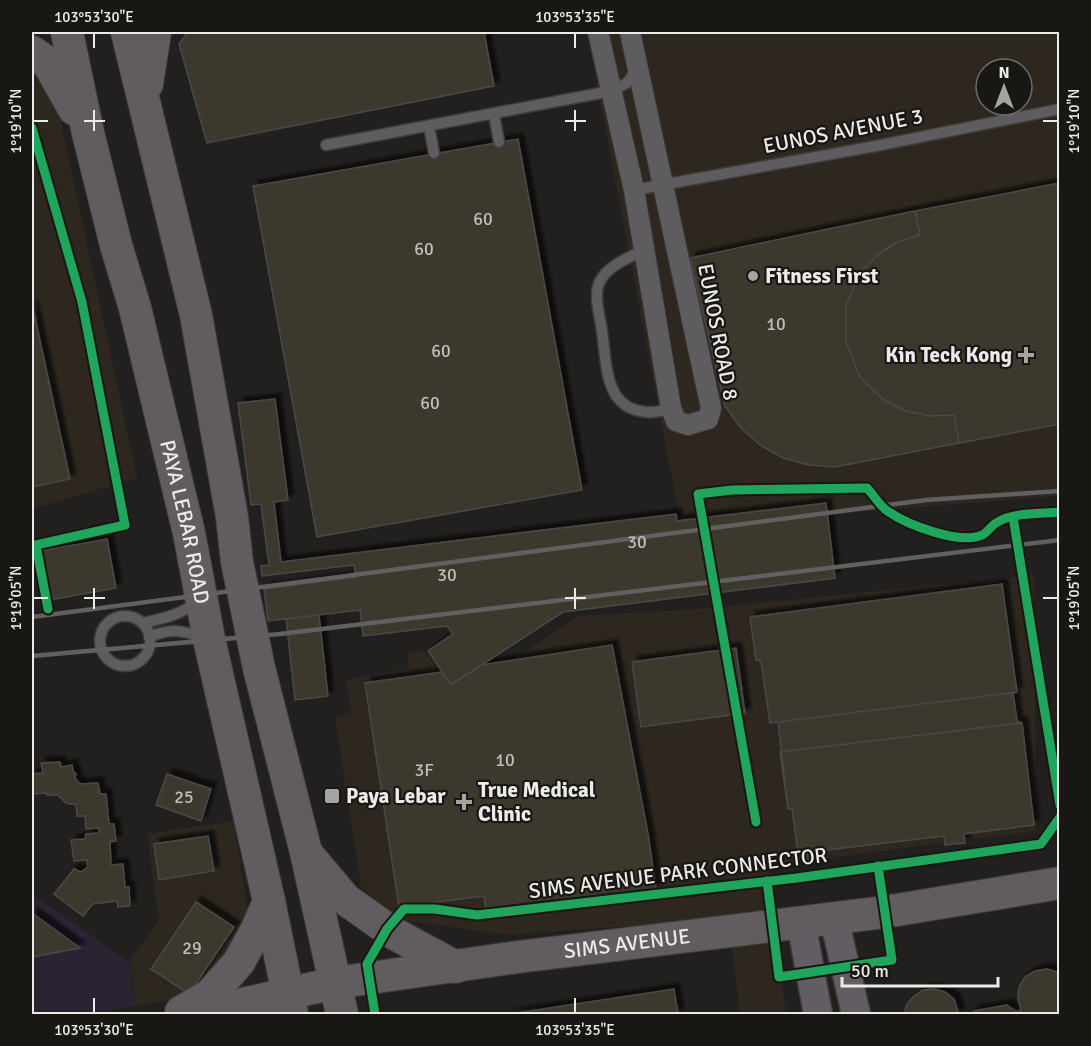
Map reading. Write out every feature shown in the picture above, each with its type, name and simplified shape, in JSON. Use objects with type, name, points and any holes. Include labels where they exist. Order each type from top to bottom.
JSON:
[{"type":"main road","name":"PAYA LEBAR ROAD","points":[[67,32],[88,133],[116,245],[135,308],[189,533],[209,639],[269,901],[290,1004]]},
{"type":"main road","name":"PAYA LEBAR ROAD","points":[[127,32],[195,315],[230,506],[237,562],[258,668],[306,852],[342,1014]]},
{"type":"main road","points":[[145,107],[154,32]]},
{"type":"main road","points":[[32,52],[48,63],[88,133]]},
{"type":"main road","points":[[306,852],[345,899],[393,933],[456,967]]},
{"type":"main road","name":"SIMS AVENUE","points":[[198,1014],[290,1004],[335,983],[685,936],[885,912],[1059,883]]},
{"type":"main road","points":[[176,1014],[210,995],[239,962],[269,901]]},
{"type":"main road","points":[[834,918],[856,1014]]},
{"type":"main road","points":[[801,922],[818,1014]]},
{"type":"street","points":[[598,32],[634,190],[671,408]]},
{"type":"street","name":"EUNOS ROAD 8","points":[[630,32],[711,412],[704,422],[688,426],[676,421],[671,408]]},
{"type":"lane","points":[[326,144],[611,91],[627,83],[638,68]]},
{"type":"lane","name":"EUNOS AVENUE 3","points":[[634,190],[876,146],[1059,109]]},
{"type":"lane","points":[[494,114],[499,142]]},
{"type":"lane","points":[[429,126],[434,153]]},
{"type":"lane","points":[[644,250],[608,271],[597,289],[605,353],[612,392],[629,409],[650,413],[671,408]]},
{"type":"lane","points":[[143,623],[174,616],[201,598]]},
{"type":"lane","points":[[124,616],[143,623],[150,637],[148,651],[143,658],[129,666],[112,663],[101,651],[100,634],[109,621],[124,616]]},
{"type":"lane","points":[[150,637],[167,630],[182,630],[209,639]]},
{"type":"shaded area","points":[[587,32],[1059,32],[1059,496],[681,526]]},
{"type":"shaded area","points":[[32,70],[59,113],[137,478],[32,509]]},
{"type":"shaded area","points":[[1034,575],[1036,831],[768,866],[786,1014],[740,1014],[729,919],[506,935],[402,920],[361,887],[335,718],[351,712],[346,680],[409,668],[407,652],[424,651],[460,696],[578,616],[711,608]]},
{"type":"shaded area","points":[[234,821],[249,923],[195,996],[135,1006],[129,962],[159,920],[147,834]]},
{"type":"shaded area","points":[[32,894],[129,962],[135,1006],[89,1014],[32,1014]]},
{"type":"building","points":[[188,32],[484,32],[494,86],[207,143],[179,44]]},
{"type":"building","points":[[518,139],[582,490],[317,537],[253,186]]},
{"type":"building","points":[[1060,183],[1060,424],[959,443],[954,415],[930,416],[906,411],[885,401],[860,377],[846,342],[846,306],[860,273],[877,255],[897,242],[920,235],[915,211]]},
{"type":"building","points":[[915,211],[920,235],[897,242],[877,255],[860,273],[846,306],[846,342],[860,377],[885,401],[906,411],[930,416],[954,415],[959,443],[835,467],[809,465],[783,458],[760,445],[740,427],[725,406],[690,258]]},
{"type":"building","points":[[32,304],[70,479],[32,487]]},
{"type":"building","points":[[275,399],[288,500],[274,502],[281,562],[676,514],[677,521],[826,503],[835,578],[563,612],[451,685],[428,651],[453,634],[447,626],[363,636],[360,610],[268,621],[264,589],[356,577],[354,565],[262,576],[261,566],[269,565],[261,504],[251,505],[238,403]]},
{"type":"building","points":[[107,539],[116,588],[50,600],[40,551]]},
{"type":"building","points":[[1002,584],[1017,692],[770,723],[761,661],[756,660],[750,617]]},
{"type":"building","points":[[1002,584],[1017,692],[1013,693],[1017,721],[1022,723],[1034,825],[964,834],[965,843],[945,845],[944,836],[818,851],[819,862],[807,864],[807,853],[798,854],[792,809],[788,809],[778,722],[770,723],[761,661],[756,660],[750,617]]},
{"type":"building","points":[[319,615],[328,696],[295,700],[286,619]]},
{"type":"building","points":[[612,645],[648,834],[656,889],[486,912],[484,896],[399,907],[365,683],[442,672],[451,685],[482,665]]},
{"type":"building","points":[[736,648],[745,713],[641,727],[632,662]]},
{"type":"building","points":[[1022,723],[1034,825],[964,834],[965,843],[945,845],[944,836],[818,851],[819,862],[807,864],[807,853],[798,854],[792,809],[788,809],[780,752]]},
{"type":"building","points":[[60,762],[61,767],[72,765],[76,780],[81,784],[98,783],[100,794],[106,794],[109,824],[114,824],[116,841],[110,842],[111,865],[123,864],[125,887],[129,887],[130,906],[118,907],[117,901],[93,904],[83,916],[54,894],[74,869],[81,872],[88,867],[87,860],[74,861],[71,840],[85,839],[86,834],[99,833],[99,828],[86,829],[85,816],[77,816],[76,805],[66,803],[58,795],[32,794],[32,774],[43,773],[41,763]]},
{"type":"building","points":[[167,774],[211,789],[201,821],[156,805]]},
{"type":"building","points":[[208,836],[214,871],[159,880],[154,844]]},
{"type":"building","points":[[196,902],[234,927],[189,994],[151,969]]},
{"type":"building","points":[[32,913],[80,948],[32,957]]},
{"type":"building","points":[[1047,969],[1060,973],[1060,1014],[971,1014],[974,1011],[1007,1005],[1017,1012],[1021,1010],[1018,999],[1019,987],[1025,977],[1035,971]]},
{"type":"building","points":[[674,989],[678,1014],[510,1014]]},
{"type":"building","points":[[934,989],[945,992],[954,999],[959,1014],[904,1014],[907,1004],[914,996],[923,990]]},
{"type":"railway","points":[[32,617],[926,500],[1060,491]]},
{"type":"railway","points":[[32,656],[280,634],[1060,540]]},
{"type":"cycle path","points":[[32,128],[82,302],[125,525],[36,545],[48,609]]},
{"type":"cycle path","points":[[756,822],[698,494],[732,490],[867,488],[886,510],[898,517],[921,528],[948,536],[961,537],[982,535],[996,523],[1010,517],[1060,512]]},
{"type":"cycle path","points":[[1013,517],[1060,805]]},
{"type":"cycle path","name":"SIMS AVENUE PARK CONNECTOR","points":[[375,1014],[367,964],[387,929],[404,909],[435,909],[477,915],[797,878],[1041,844],[1060,817]]},
{"type":"cycle path","points":[[878,866],[892,960]]},
{"type":"cycle path","name":"SIMS AVENUE PARK CONNECTOR","points":[[767,881],[779,977],[892,960]]},
{"type":"place","name":"Fitness First","points":[[753,276]]},
{"type":"place","name":"Kin Teck Kong","points":[[1026,355]]},
{"type":"place","name":"Paya Lebar","points":[[332,796]]},
{"type":"place","name":"True Medical Clinic","points":[[464,802]]}]
